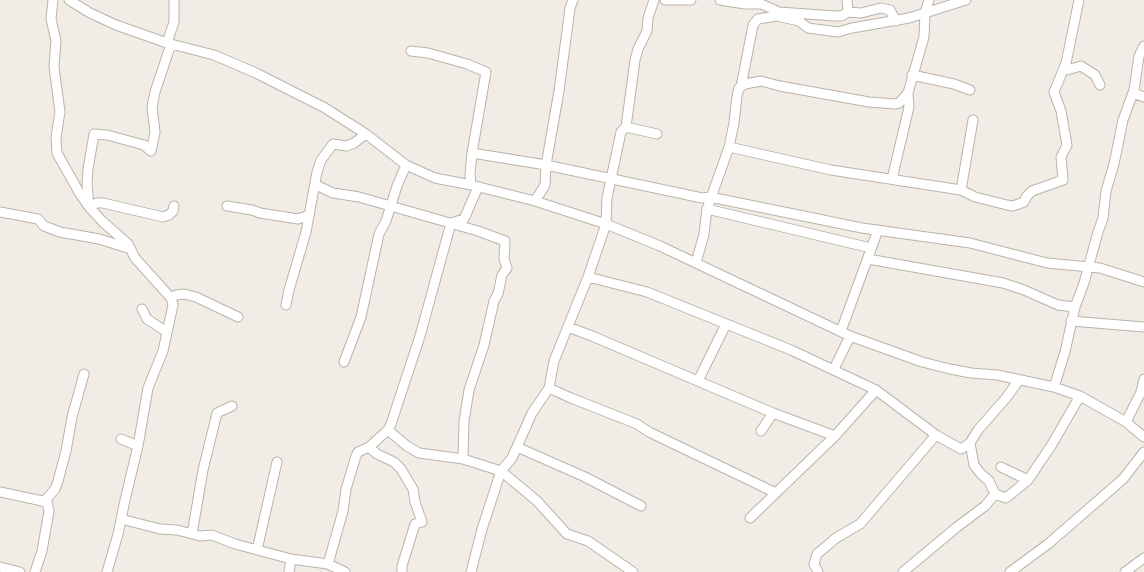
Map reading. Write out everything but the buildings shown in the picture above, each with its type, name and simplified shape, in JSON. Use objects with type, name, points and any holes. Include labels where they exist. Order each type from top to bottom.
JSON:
[{"type":"street","points":[[53,0],[51,19],[56,41],[54,67],[60,112],[56,137],[57,153],[89,207],[128,244],[135,258],[171,298],[173,305],[163,351],[148,388],[138,446],[107,572]]},
{"type":"street","points":[[69,0],[90,13],[116,25],[169,43],[214,55],[256,73],[325,108],[366,134],[406,165],[435,178],[534,201],[606,224],[696,263],[850,336],[922,362],[1054,387],[1080,396],[1126,422],[1144,438]]},
{"type":"street","points":[[89,207],[88,169],[94,134],[107,134],[144,145],[152,151],[155,132],[152,107],[154,92],[174,22],[174,0]]},
{"type":"street","points":[[534,201],[545,186],[546,165],[559,91],[570,8],[573,0]]},
{"type":"street","points":[[471,572],[482,529],[501,471],[512,458],[532,413],[548,388],[554,360],[588,276],[606,224],[607,198],[621,132],[626,127],[635,60],[638,49],[648,31],[648,18],[654,0]]},
{"type":"street","points":[[665,0],[691,0]]},
{"type":"street","points":[[720,0],[760,3],[779,12],[844,14],[861,13],[881,8],[890,10],[896,21]]},
{"type":"street","points":[[847,0],[844,14],[852,28]]},
{"type":"street","points":[[892,179],[908,107],[908,93],[912,75],[924,37],[929,0]]},
{"type":"street","points":[[754,25],[758,19],[777,16],[799,21],[808,28],[838,32],[896,21],[966,0]]},
{"type":"street","points":[[729,147],[831,170],[961,190],[975,197],[1012,206],[1024,202],[1032,191],[1063,180],[1061,157],[1067,145],[1061,111],[1054,92],[1066,63],[1079,0]]},
{"type":"street","points":[[696,263],[704,234],[710,197],[729,147],[737,96],[760,3]]},
{"type":"street","points":[[1054,387],[1065,352],[1075,307],[1103,218],[1106,191],[1123,120],[1137,78],[1139,56],[1144,46]]},
{"type":"street","points":[[411,51],[428,53],[467,64],[486,72],[472,153],[470,174],[475,186],[464,219],[451,223]]},
{"type":"street","points":[[1062,72],[1082,66],[1095,75],[1100,85]]},
{"type":"street","points":[[912,75],[954,84],[970,90]]},
{"type":"street","points":[[740,87],[745,84],[761,81],[869,102],[894,104],[899,103],[908,93]]},
{"type":"street","points":[[1133,94],[1144,98]]},
{"type":"street","points":[[961,190],[973,120]]},
{"type":"street","points":[[626,127],[657,134]]},
{"type":"street","points":[[286,306],[301,250],[321,160],[333,144],[347,146],[366,134]]},
{"type":"street","points":[[472,153],[546,165],[702,198],[710,197],[878,230],[970,243],[1047,263],[1100,268],[1144,282]]},
{"type":"street","points":[[344,362],[361,317],[379,234],[406,165]]},
{"type":"street","points":[[316,185],[333,193],[359,197],[478,230],[505,241],[504,259],[508,268],[502,275],[498,294],[494,301],[487,336],[461,409],[463,459]]},
{"type":"street","points":[[89,207],[97,203],[103,203],[163,217],[170,215],[174,206]]},
{"type":"street","points":[[227,206],[298,219],[309,215]]},
{"type":"street","points":[[707,209],[871,248]]},
{"type":"street","points":[[0,212],[38,219],[44,226],[60,232],[99,239],[131,249]]},
{"type":"street","points":[[328,564],[343,511],[346,489],[354,460],[358,452],[369,447],[388,430],[406,382],[451,223]]},
{"type":"street","points":[[841,331],[878,230]]},
{"type":"street","points":[[868,259],[1003,283],[1058,305],[1075,307]]},
{"type":"street","points":[[588,276],[647,292],[834,369],[876,390],[936,435],[961,449],[970,443],[978,430],[1019,380]]},
{"type":"street","points":[[171,298],[184,294],[196,297],[238,317]]},
{"type":"street","points":[[142,309],[147,319],[167,332]]},
{"type":"street","points":[[1071,321],[1144,328]]},
{"type":"street","points":[[698,381],[726,324]]},
{"type":"street","points":[[568,327],[773,413],[835,436]]},
{"type":"street","points":[[834,369],[850,336]]},
{"type":"street","points":[[44,502],[55,489],[58,481],[72,417],[84,374]]},
{"type":"street","points":[[1126,422],[1143,392],[1144,379]]},
{"type":"street","points":[[548,388],[638,424],[649,432],[776,492]]},
{"type":"street","points":[[750,518],[835,436],[876,390]]},
{"type":"street","points":[[970,443],[974,465],[990,481],[995,494],[1006,498],[1028,480],[1051,446],[1080,396]]},
{"type":"street","points":[[192,534],[203,470],[217,413],[232,406]]},
{"type":"street","points":[[761,431],[773,413]]},
{"type":"street","points":[[388,430],[407,446],[420,453],[463,459],[501,471],[537,501],[567,534],[588,541],[632,572]]},
{"type":"street","points":[[818,572],[814,564],[817,554],[836,538],[860,524],[936,435]]},
{"type":"street","points":[[121,440],[138,446]]},
{"type":"street","points":[[369,447],[377,454],[394,462],[401,469],[413,489],[422,522],[415,524],[402,566],[402,572]]},
{"type":"street","points":[[517,447],[585,477],[641,506]]},
{"type":"street","points":[[1010,572],[1048,544],[1123,479],[1144,452]]},
{"type":"street","points":[[257,550],[277,462]]},
{"type":"street","points":[[1001,467],[1028,480]]},
{"type":"street","points":[[0,492],[47,502],[49,511],[42,551],[35,572]]},
{"type":"street","points":[[903,572],[985,506],[995,494]]},
{"type":"street","points":[[121,519],[145,526],[192,534],[212,535],[291,559],[328,564],[344,572]]},
{"type":"street","points":[[1126,572],[1144,558]]},
{"type":"street","points":[[289,572],[291,559]]},
{"type":"street","points":[[0,567],[20,572]]}]
